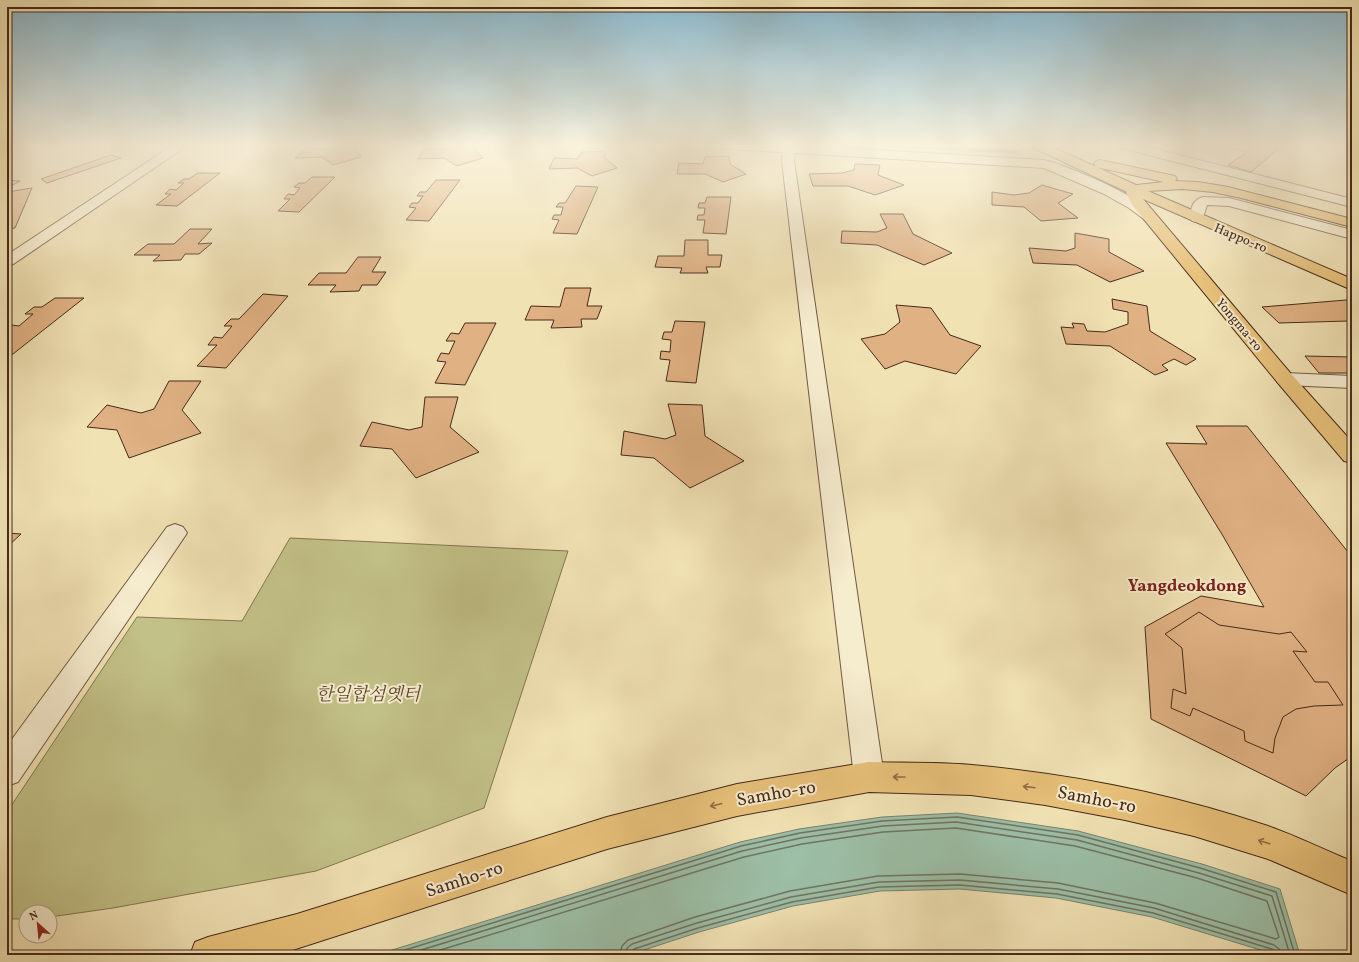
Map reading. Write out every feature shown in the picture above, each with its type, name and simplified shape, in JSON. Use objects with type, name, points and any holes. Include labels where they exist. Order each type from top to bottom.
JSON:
[{"type":"main road","name":"Yongma-ro","points":[[1135,190],[1133,193],[1134,198],[1285,379],[1352,456]]},
{"type":"main road","name":"Happo-ro","points":[[1135,190],[1352,285]]},
{"type":"main road","points":[[1228,190],[1352,224]]},
{"type":"main road","name":"Samho-ro","points":[[208,955],[297,932],[607,833],[738,800],[869,777],[971,780],[1045,789],[1125,804],[1194,820],[1269,843],[1352,878]]},
{"type":"main road","points":[[1297,855],[1352,893]]},
{"type":"street","points":[[7,262],[115,190]]},
{"type":"street","points":[[792,190],[869,777]]},
{"type":"street","points":[[1108,190],[1136,206],[1150,217]]},
{"type":"street","points":[[1301,190],[1352,203]]},
{"type":"street","points":[[1197,218],[1198,206],[1203,201],[1229,202],[1352,235]]},
{"type":"street","points":[[1285,379],[1352,382]]},
{"type":"street","points":[[7,771],[176,533]]},
{"type":"green space","name":"한일합섬옛터","points":[[290,538],[568,551],[484,808],[316,871],[113,908],[58,916],[58,904],[18,904],[18,919],[7,919],[7,812],[137,617],[242,621]]},
{"type":"water","points":[[957,813],[1078,831],[1202,864],[1280,889],[1300,955],[1277,955],[1152,917],[1056,898],[960,889],[880,891],[793,906],[699,932],[629,955],[376,955],[740,842],[799,829],[882,817]]},
{"type":"building","points":[[31,190],[15,228],[7,229],[7,192]]},
{"type":"building","points":[[169,190],[198,190],[177,206],[156,205],[171,194],[165,194]]},
{"type":"building","points":[[298,190],[322,190],[299,212],[278,211],[290,199],[284,199],[288,194],[294,195]]},
{"type":"building","points":[[428,190],[453,190],[429,221],[406,220],[416,208],[409,207],[412,203],[418,203],[423,196],[417,196],[420,192],[426,192]]},
{"type":"building","points":[[573,190],[597,190],[577,234],[553,233],[559,220],[552,219],[554,215],[561,215],[563,207],[556,207],[559,203],[565,203]]},
{"type":"building","points":[[860,190],[890,190],[875,195]]},
{"type":"building","points":[[1034,190],[1059,190],[1073,194],[1058,203],[1078,218],[1041,221],[1024,207],[992,205],[992,192],[1014,195],[1029,193]]},
{"type":"building","points":[[707,197],[731,197],[726,234],[703,233],[705,220],[697,220],[698,215],[704,215],[705,208],[698,208],[699,203],[705,203]]},
{"type":"building","points":[[880,214],[903,214],[913,234],[952,253],[924,265],[877,245],[841,243],[842,231],[877,232],[887,228]]},
{"type":"building","points":[[190,229],[212,229],[198,244],[212,243],[199,254],[185,254],[181,260],[153,261],[160,255],[134,255],[148,244],[174,244]]},
{"type":"building","points":[[1075,233],[1109,239],[1109,252],[1144,271],[1110,282],[1077,265],[1033,263],[1029,248],[1066,251],[1075,248]]},
{"type":"building","points":[[685,240],[708,240],[708,255],[722,255],[720,267],[706,267],[708,273],[680,273],[682,268],[655,267],[658,256],[684,256]]},
{"type":"building","points":[[358,257],[381,257],[372,272],[386,272],[377,285],[362,285],[359,291],[330,292],[336,285],[308,285],[319,273],[346,273]]},
{"type":"building","points":[[565,288],[591,288],[587,306],[602,306],[597,319],[581,319],[582,327],[551,328],[554,320],[525,320],[531,306],[560,307]]},
{"type":"building","points":[[263,294],[288,296],[226,368],[197,366],[217,345],[208,345],[214,337],[222,338],[232,326],[224,326],[231,319],[239,319]]},
{"type":"building","points":[[55,298],[84,298],[13,354],[7,354],[7,336],[11,333],[7,332],[7,329],[12,325],[19,326],[33,314],[25,314],[34,307],[42,307]]},
{"type":"building","points":[[1112,299],[1147,306],[1150,331],[1196,359],[1186,365],[1174,359],[1162,365],[1168,370],[1155,375],[1110,346],[1066,344],[1061,327],[1074,328],[1072,323],[1084,324],[1087,331],[1105,332],[1128,324],[1128,312],[1113,309]]},
{"type":"building","points":[[1346,300],[1352,302],[1352,322],[1279,323],[1262,307]]},
{"type":"building","points":[[896,305],[931,308],[950,335],[981,346],[956,374],[905,361],[885,369],[861,339],[885,334],[900,322]]},
{"type":"building","points":[[675,321],[705,322],[696,383],[666,381],[670,360],[660,359],[661,351],[670,352],[671,340],[662,339],[664,332],[672,332]]},
{"type":"building","points":[[465,323],[496,323],[465,385],[435,383],[446,362],[437,361],[441,353],[449,354],[455,341],[446,341],[451,333],[459,334]]},
{"type":"building","points":[[1305,356],[1352,357],[1352,373],[1319,373]]},
{"type":"building","points":[[169,381],[201,381],[182,410],[201,433],[129,458],[117,430],[87,427],[107,405],[141,413],[154,409]]},
{"type":"building","points":[[425,397],[458,397],[450,427],[479,452],[416,478],[392,449],[360,446],[372,422],[409,430],[422,427]]},
{"type":"building","points":[[668,404],[702,405],[705,436],[744,461],[690,488],[654,458],[621,455],[624,431],[665,439],[676,435]]},
{"type":"building","points":[[1196,426],[1247,426],[1352,557],[1352,756],[1335,768],[1306,796],[1151,719],[1145,627],[1201,596],[1264,607],[1223,536],[1166,443],[1207,444]]},
{"type":"building","points":[[7,533],[21,534],[7,547]]},
{"type":"building","points":[[1199,612],[1219,625],[1279,634],[1291,632],[1307,652],[1293,651],[1315,682],[1328,682],[1343,705],[1314,706],[1296,709],[1283,717],[1275,738],[1273,753],[1245,741],[1244,731],[1193,708],[1190,716],[1171,708],[1173,689],[1186,694],[1182,648],[1165,634]]},
{"type":"district","name":"Yangdeokdong","points":[[1187,585]]}]
